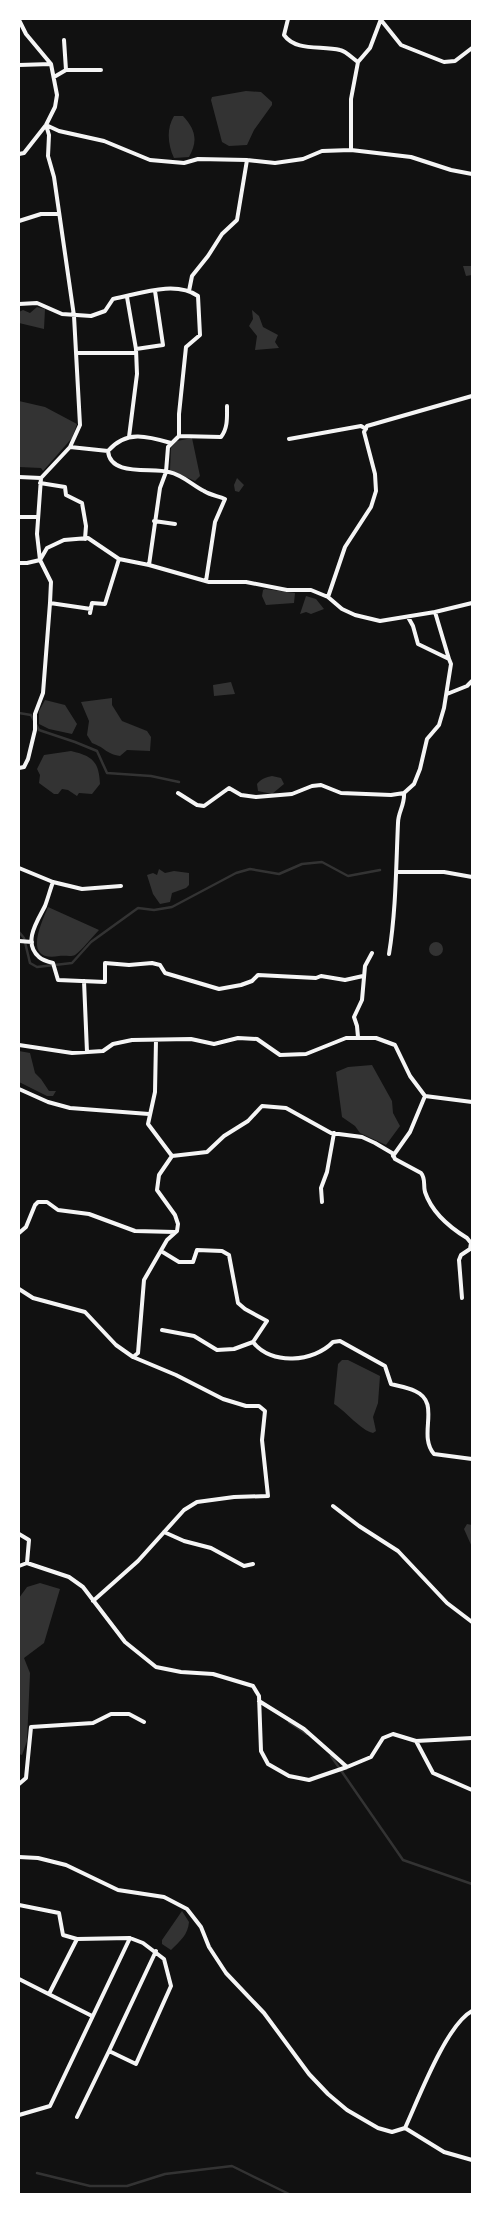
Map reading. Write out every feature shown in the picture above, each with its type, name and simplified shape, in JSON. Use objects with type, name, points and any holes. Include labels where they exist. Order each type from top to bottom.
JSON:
[{"type":"street","points":[[288,19],[284,35],[289,41],[307,46],[341,50],[358,62]]},
{"type":"street","points":[[351,150],[351,99],[358,62],[370,48],[381,19]]},
{"type":"street","points":[[381,19],[401,45],[444,62],[455,61],[472,48]]},
{"type":"street","points":[[19,20],[26,34],[51,64],[57,95],[55,107],[46,125],[24,153],[19,154]]},
{"type":"street","points":[[64,40],[66,70]]},
{"type":"street","points":[[19,65],[51,64]]},
{"type":"street","points":[[54,77],[66,70],[101,70]]},
{"type":"street","points":[[46,125],[59,131],[104,141],[150,160],[184,163],[198,159],[247,160],[275,163],[303,159],[322,151],[351,150],[411,157],[451,170],[472,174]]},
{"type":"street","points":[[19,768],[24,767],[28,759],[35,730],[35,714],[42,693],[48,610],[50,603],[51,582],[40,560],[37,534],[41,478],[70,447],[80,425],[74,316],[54,177],[48,156],[48,135],[46,125]]},
{"type":"street","points":[[189,291],[192,276],[208,256],[222,234],[237,220],[247,160]]},
{"type":"street","points":[[19,221],[40,214],[59,214]]},
{"type":"street","points":[[19,304],[38,303],[57,313],[74,316],[98,315],[105,311],[113,299],[155,291],[173,288],[189,291],[198,296],[200,301],[200,335],[186,347],[179,414],[179,436]]},
{"type":"street","points":[[76,353],[136,351],[162,346],[155,291]]},
{"type":"street","points":[[126,297],[136,351],[137,374],[129,437]]},
{"type":"street","points":[[328,597],[345,547],[371,507],[376,491],[375,474],[364,432],[367,426],[472,396]]},
{"type":"street","points":[[149,565],[154,521],[160,488],[166,472],[168,447],[179,436],[221,437],[225,432],[227,424],[227,406]]},
{"type":"street","points":[[290,439],[361,426],[366,428]]},
{"type":"street","points":[[108,451],[114,444],[129,437],[146,436],[171,443]]},
{"type":"street","points":[[70,447],[108,451]]},
{"type":"street","points":[[108,451],[112,462],[126,468],[166,472],[190,482],[204,491],[225,499],[215,522],[206,582]]},
{"type":"street","points":[[19,477],[41,478]]},
{"type":"street","points":[[40,484],[65,487],[66,495],[82,503],[86,526],[85,539]]},
{"type":"street","points":[[19,517],[38,517]]},
{"type":"street","points":[[154,521],[175,524]]},
{"type":"street","points":[[19,563],[28,563],[40,560],[47,548],[64,540],[88,538],[119,559],[149,565],[206,582],[246,582],[287,590],[311,590],[328,597],[342,609],[355,615],[380,621],[435,612],[472,603]]},
{"type":"street","points":[[50,603],[90,611],[92,603],[105,604],[119,559]]},
{"type":"street","points":[[178,793],[197,804],[204,806],[229,788],[241,795],[256,797],[292,794],[312,786],[321,786],[341,793],[391,795],[404,793],[414,784],[420,769],[427,739],[439,724],[446,694],[451,664],[435,612]]},
{"type":"street","points":[[408,617],[413,626],[418,644],[449,659]]},
{"type":"street","points":[[446,694],[462,689],[472,681]]},
{"type":"street","points":[[389,954],[396,872],[398,820],[404,802],[404,793]]},
{"type":"street","points":[[19,868],[53,882],[82,889],[120,886]]},
{"type":"street","points":[[396,872],[444,872],[472,877]]},
{"type":"street","points":[[53,882],[45,905],[34,927],[32,942],[34,950],[39,958],[53,963],[58,980],[105,982],[105,963],[129,965],[152,963],[160,965],[165,973],[219,989],[241,985],[252,980],[258,975],[316,978],[321,976],[345,980],[363,976]]},
{"type":"street","points":[[19,942],[32,942]]},
{"type":"street","points":[[358,1037],[354,1017],[362,1000],[365,966],[372,952]]},
{"type":"street","points":[[84,981],[87,1052]]},
{"type":"street","points":[[19,1045],[72,1053],[103,1051],[113,1044],[132,1040],[191,1039],[214,1044],[238,1038],[257,1039],[280,1055],[306,1054],[346,1038],[376,1038],[395,1045],[410,1076],[426,1096],[472,1102]]},
{"type":"street","points":[[156,1040],[155,1092],[148,1124],[172,1156]]},
{"type":"street","points":[[19,1089],[48,1102],[70,1108],[149,1114]]},
{"type":"street","points":[[393,1156],[410,1132],[426,1096]]},
{"type":"street","points":[[133,1357],[138,1353],[144,1280],[167,1240],[175,1232],[178,1224],[175,1215],[157,1190],[159,1175],[172,1156],[207,1152],[224,1136],[248,1122],[262,1106],[286,1108],[334,1134],[362,1137],[375,1143],[395,1159],[422,1173],[424,1177],[424,1191],[434,1212],[455,1230],[468,1238],[470,1243],[470,1249],[461,1255],[459,1260],[462,1298]]},
{"type":"street","points":[[322,1202],[321,1188],[327,1172],[334,1134]]},
{"type":"street","points":[[19,1232],[26,1227],[38,1202],[47,1202],[58,1210],[89,1214],[135,1231],[175,1232]]},
{"type":"street","points":[[161,1251],[179,1262],[193,1262],[197,1250],[222,1251],[229,1255],[238,1303],[245,1309],[267,1321],[253,1342],[234,1349],[217,1350],[194,1336],[162,1330]]},
{"type":"street","points":[[19,1290],[33,1298],[85,1312],[116,1345],[133,1357],[176,1375],[223,1399],[246,1406],[259,1406],[265,1411],[262,1440],[268,1496],[234,1497],[197,1502],[184,1510],[138,1561],[93,1601]]},
{"type":"street","points":[[253,1342],[260,1351],[274,1358],[306,1357],[325,1350],[334,1342],[340,1341],[385,1366],[391,1384],[416,1391],[425,1398],[429,1411],[426,1438],[429,1448],[434,1454],[472,1459]]},
{"type":"street","points":[[333,1506],[359,1526],[398,1551],[447,1603],[472,1622]]},
{"type":"street","points":[[164,1532],[184,1541],[211,1548],[244,1566],[253,1564]]},
{"type":"street","points":[[19,1534],[29,1540],[27,1563]]},
{"type":"street","points":[[19,1566],[27,1563],[69,1577],[83,1587],[125,1642],[156,1667],[181,1672],[213,1674],[253,1686],[259,1696],[261,1751],[268,1764],[289,1776],[309,1780],[371,1757],[383,1738],[387,1735],[393,1734],[416,1741],[472,1738]]},
{"type":"street","points":[[259,1701],[304,1729],[347,1767]]},
{"type":"street","points":[[19,1784],[26,1778],[31,1727],[94,1723],[111,1714],[129,1714],[144,1722]]},
{"type":"street","points":[[416,1741],[433,1774],[472,1790]]},
{"type":"street","points":[[19,1857],[38,1858],[66,1866],[118,1890],[164,1897],[187,1909],[201,1927],[209,1947],[226,1973],[264,2013],[305,2068],[328,2094],[347,2110],[378,2128],[392,2132],[405,2128],[436,2060],[454,2029],[472,2011]]},
{"type":"street","points":[[19,1904],[59,1913],[63,1935],[77,1939],[130,1938],[156,1951],[164,1959],[171,1986],[136,2064],[109,2051]]},
{"type":"street","points":[[19,2115],[50,2106],[130,1938]]},
{"type":"street","points":[[49,1994],[77,1939]]},
{"type":"street","points":[[77,2117],[156,1951]]},
{"type":"street","points":[[19,1980],[92,2016]]},
{"type":"street","points":[[405,2128],[444,2152],[472,2160]]},
{"type":"shaded area","points":[[246,91],[261,92],[272,102],[272,105],[254,130],[247,145],[229,146],[222,142],[211,100],[212,97]]},
{"type":"shaded area","points":[[174,116],[183,116],[193,131],[194,146],[189,157],[174,158],[172,153],[169,142],[169,132],[171,121]]},
{"type":"shaded area","points":[[463,266],[472,266],[472,275],[466,276]]},
{"type":"shaded area","points":[[37,307],[45,309],[44,329],[19,323],[19,312],[23,310],[30,313]]},
{"type":"shaded area","points":[[252,310],[259,316],[263,327],[278,335],[275,342],[279,348],[255,350],[257,336],[249,326],[253,319]]},
{"type":"shaded area","points":[[19,401],[45,407],[77,424],[72,438],[43,471],[41,468],[19,467]]},
{"type":"shaded area","points":[[192,438],[200,476],[195,481],[170,470],[171,448],[177,441]]},
{"type":"shaded area","points":[[237,478],[244,485],[239,492],[235,491],[234,485]]},
{"type":"shaded area","points":[[263,590],[295,593],[294,603],[266,605],[262,596]]},
{"type":"shaded area","points":[[306,596],[316,599],[324,609],[311,614],[306,612],[300,614]]},
{"type":"shaded area","points":[[231,682],[235,694],[214,696],[213,685]]},
{"type":"shaded area","points":[[112,698],[112,705],[122,721],[147,731],[151,737],[150,751],[127,750],[120,756],[112,754],[92,743],[87,735],[89,721],[81,702]]},
{"type":"shaded area","points":[[45,700],[65,705],[77,724],[72,734],[49,729],[39,724],[39,711]]},
{"type":"shaded area","points":[[71,751],[85,755],[96,765],[100,784],[92,794],[79,793],[77,796],[68,790],[62,789],[58,794],[54,794],[39,783],[40,775],[37,769],[44,755]]},
{"type":"shaded area","points":[[272,776],[281,778],[284,784],[272,794],[258,791],[257,784],[264,778]]},
{"type":"shaded area","points":[[159,869],[165,873],[174,871],[189,873],[189,885],[186,888],[172,893],[170,902],[160,904],[153,894],[147,875],[153,873],[157,875]]},
{"type":"shaded area","points":[[48,907],[99,930],[75,955],[48,956],[41,954],[37,941],[38,932]]},
{"type":"shaded area","points":[[433,942],[439,942],[443,946],[443,952],[439,956],[433,956],[429,952],[429,946]]},
{"type":"shaded area","points":[[19,1051],[30,1053],[35,1073],[49,1091],[56,1091],[53,1096],[47,1096],[19,1082]]},
{"type":"shaded area","points":[[372,1065],[392,1101],[393,1113],[400,1126],[386,1145],[360,1133],[355,1126],[342,1117],[336,1072],[348,1067]]},
{"type":"shaded area","points":[[342,1360],[348,1360],[380,1376],[378,1403],[373,1417],[376,1431],[373,1433],[358,1425],[334,1404],[338,1364]]},
{"type":"shaded area","points":[[467,1524],[472,1525],[472,1547],[464,1529]]},
{"type":"shaded area","points":[[40,1583],[60,1589],[44,1643],[24,1658],[30,1673],[27,1741],[22,1755],[19,1754],[19,1598],[27,1587]]},
{"type":"shaded area","points":[[182,1911],[189,1922],[187,1931],[183,1938],[171,1950],[162,1944],[162,1940]]},
{"type":"waterway","points":[[19,713],[31,715],[39,730],[97,751],[107,773],[151,776],[179,782]]},
{"type":"waterway","points":[[19,932],[24,938],[30,963],[37,967],[72,963],[91,942],[138,908],[154,910],[172,907],[236,873],[250,869],[279,874],[302,864],[322,862],[348,876],[380,870]]},
{"type":"waterway","points":[[289,1722],[307,1734]]},
{"type":"waterway","points":[[331,1756],[403,1860],[472,1884]]},
{"type":"waterway","points":[[37,2173],[90,2186],[127,2186],[165,2174],[232,2166],[289,2194]]}]
